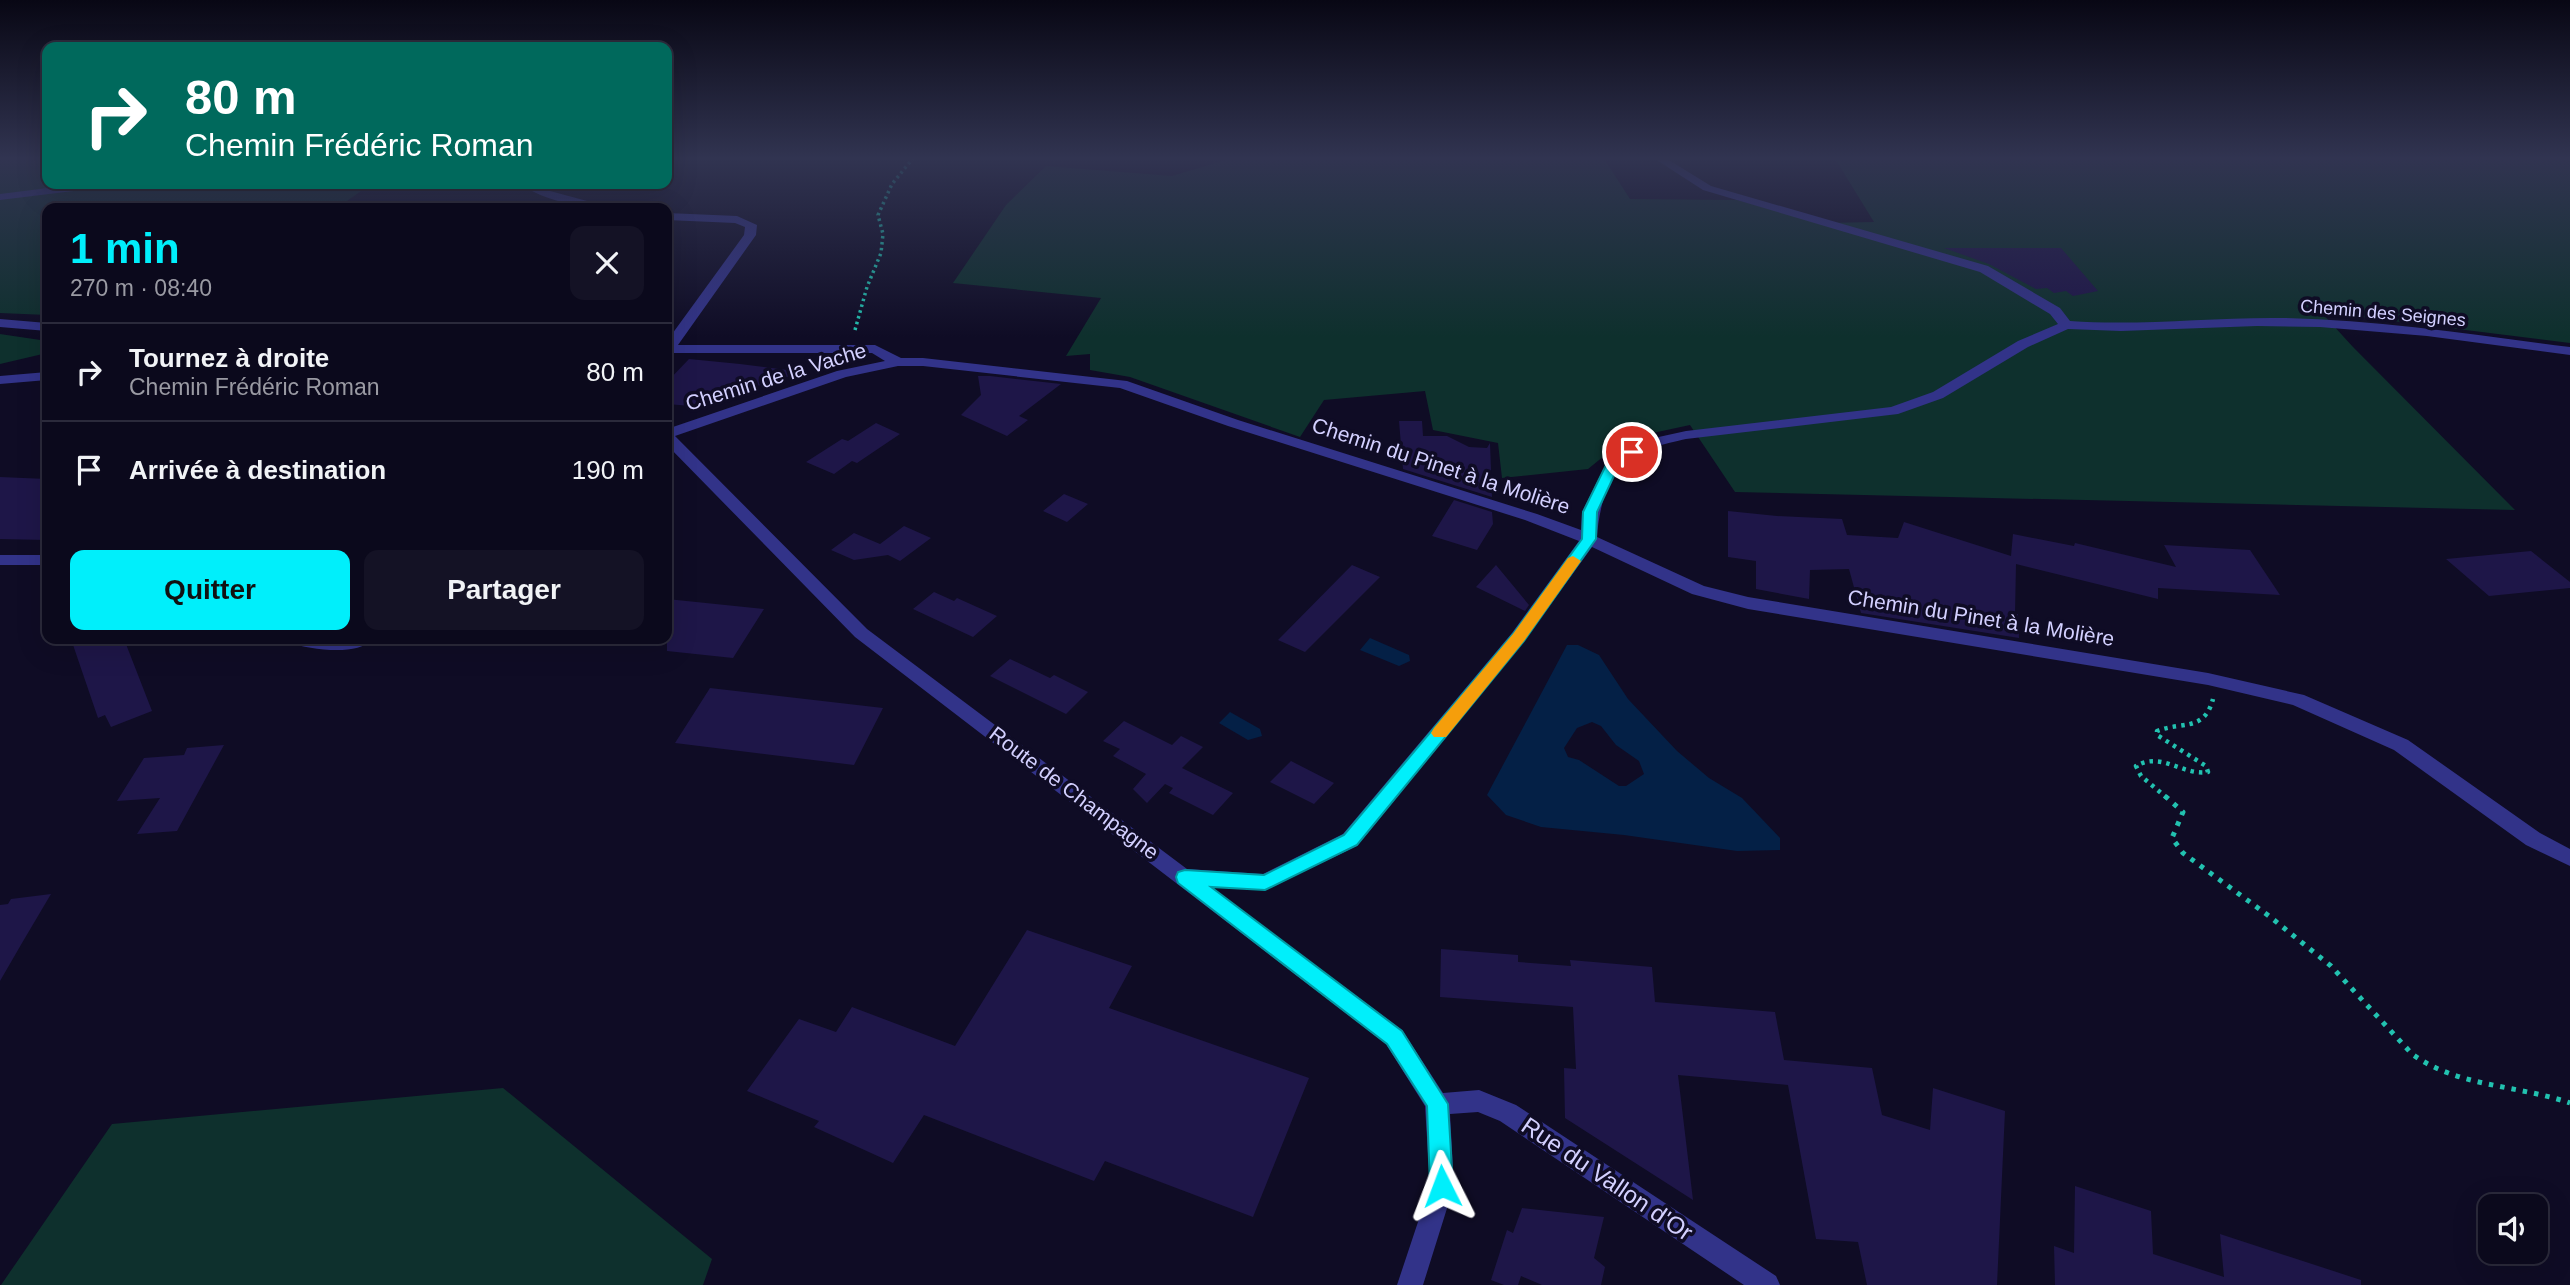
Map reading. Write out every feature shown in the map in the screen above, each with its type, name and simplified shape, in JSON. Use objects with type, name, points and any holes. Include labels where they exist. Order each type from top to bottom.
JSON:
[{"type":"street","points":[[672,342],[750,235],[751,225],[737,220],[684,217]]},
{"type":"street","points":[[1185,877],[1265,883],[1350,840],[1518,637],[1589,539],[1590,512],[1614,461],[1650,443],[1686,435],[1893,411],[1938,395],[2023,344],[2066,325],[2055,311],[1984,269],[1806,217]]},
{"type":"street","name":"Chemin des Seignes","points":[[2066,325],[2101,328],[2283,321],[2373,326],[2570,351]]},
{"type":"street","points":[[0,323],[42,327]]},
{"type":"street","name":"Chemin du Pinet à la Molière","points":[[672,349],[875,349],[898,362],[923,362],[1122,384],[1589,539],[1698,590],[1748,603],[2208,679],[2298,701],[2400,745],[2533,839],[2570,858]]},
{"type":"street","name":"Chemin de la Vache","points":[[672,433],[842,374],[898,362]]},
{"type":"street","points":[[0,380],[42,376]]},
{"type":"street","name":"Route de Champagne","points":[[672,440],[861,633],[1394,1037],[1437,1104],[1442,1186],[1410,1285]]},
{"type":"street","points":[[0,560],[42,560]]},
{"type":"street","name":"Rue du Vallon d'Or","points":[[1437,1104],[1479,1101],[1508,1113],[1767,1285]]},
{"type":"path","points":[[846,349],[860,320],[867,287],[881,253],[883,234],[879,217]]},
{"type":"path","points":[[2208,679],[2213,700],[2210,714],[2203,721],[2163,728],[2157,735],[2206,766],[2208,772],[2199,773],[2166,761],[2150,760],[2136,766],[2141,776],[2183,812],[2182,820],[2174,830],[2172,838],[2183,852],[2312,950],[2352,985],[2405,1048],[2421,1061],[2451,1074],[2544,1093],[2570,1103]]},
{"type":"green space","points":[[0,217],[42,217],[42,315],[0,313]]},
{"type":"green space","points":[[998,217],[1800,217],[1823,223],[1874,222],[1871,217],[2570,217],[2570,343],[2321,312],[2515,510],[1735,492],[1690,425],[1625,439],[1588,469],[1502,478],[1498,443],[1433,430],[1425,391],[1324,400],[1300,437],[1130,377],[1090,370],[1090,354],[1066,356],[1101,298],[953,283]]},
{"type":"green space","points":[[0,334],[42,340],[42,354],[0,364]]},
{"type":"green space","points":[[503,1088],[712,1259],[703,1285],[1,1285],[112,1124]]},
{"type":"water","points":[[1370,638],[1409,655],[1410,661],[1399,666],[1360,650]]},
{"type":"water","points":[[1567,645],[1578,645],[1599,655],[1628,699],[1677,751],[1709,778],[1742,798],[1780,838],[1780,850],[1737,851],[1624,835],[1541,827],[1506,815],[1487,795]],"holes":[[[1592,722],[1601,726],[1616,745],[1639,761],[1644,774],[1626,786],[1619,786],[1579,760],[1568,757],[1564,748],[1577,728]]]},
{"type":"water","points":[[1230,712],[1260,729],[1262,736],[1248,740],[1219,723]]},
{"type":"building","points":[[1944,248],[2061,248],[2098,291],[2073,296],[2066,291],[2054,293],[2047,288],[2036,289],[1989,264]]},
{"type":"building","points":[[689,359],[803,372],[722,397],[713,396],[703,407],[672,404],[672,377]]},
{"type":"building","points":[[978,376],[1061,384],[1019,416],[1028,420],[1007,436],[961,415],[981,395]]},
{"type":"building","points":[[1399,421],[1422,421],[1423,436],[1447,436],[1469,447],[1487,448],[1490,443],[1492,497],[1403,469]]},
{"type":"building","points":[[876,423],[900,434],[857,463],[852,461],[834,474],[806,462],[842,439],[848,441]]},
{"type":"building","points":[[0,477],[42,479],[42,540],[0,539]]},
{"type":"building","points":[[1064,494],[1088,504],[1067,522],[1043,511]]},
{"type":"building","points":[[1454,500],[1492,512],[1493,524],[1477,550],[1432,536]]},
{"type":"building","points":[[1728,511],[1842,519],[1847,535],[1898,538],[1904,522],[2011,556],[2013,534],[2074,546],[2075,543],[2176,567],[2164,545],[2250,550],[2280,595],[2158,588],[2158,599],[2016,564],[2015,614],[2018,614],[2019,638],[1861,613],[1849,569],[1810,570],[1809,599],[1756,589],[1756,561],[1728,557]]},
{"type":"building","points":[[904,526],[931,538],[900,561],[888,555],[854,560],[831,550],[854,533],[880,544]]},
{"type":"building","points":[[2531,551],[2570,582],[2570,588],[2489,596],[2446,559]]},
{"type":"building","points":[[1352,565],[1380,577],[1305,652],[1278,640]]},
{"type":"building","points":[[1496,565],[1529,605],[1525,611],[1476,587]]},
{"type":"building","points":[[934,592],[954,601],[957,598],[997,616],[973,637],[913,609]]},
{"type":"building","points":[[672,600],[764,609],[733,658],[667,651],[667,644],[672,644]]},
{"type":"building","points":[[73,644],[126,644],[152,711],[111,727],[105,715],[98,718]]},
{"type":"building","points":[[1010,659],[1050,678],[1054,675],[1088,692],[1066,714],[990,676]]},
{"type":"building","points":[[710,688],[883,708],[854,765],[675,743]]},
{"type":"building","points":[[1124,721],[1172,745],[1181,736],[1203,747],[1182,768],[1233,793],[1213,815],[1169,793],[1173,788],[1165,784],[1147,803],[1133,789],[1146,774],[1113,756],[1120,749],[1103,741]]},
{"type":"building","points":[[224,745],[177,831],[137,834],[160,798],[117,801],[144,758],[184,755],[187,748]]},
{"type":"building","points":[[1291,761],[1334,783],[1314,804],[1270,782]]},
{"type":"building","points":[[51,894],[0,981],[0,905],[8,904],[11,899]]},
{"type":"building","points":[[1027,930],[1132,966],[1109,1008],[1309,1078],[1253,1217],[1105,1161],[1094,1181],[924,1115],[893,1163],[814,1127],[819,1121],[747,1091],[799,1019],[836,1032],[852,1007],[955,1046]]},
{"type":"building","points":[[1441,949],[1518,955],[1518,962],[1571,966],[1570,960],[1652,967],[1655,1002],[1775,1012],[1784,1060],[1872,1068],[1882,1115],[1930,1130],[1933,1088],[2005,1111],[1997,1285],[1867,1285],[1858,1242],[1816,1239],[1788,1085],[1678,1075],[1693,1200],[1565,1118],[1564,1068],[1576,1069],[1573,1007],[1440,997]]},
{"type":"building","points":[[2075,1186],[2151,1211],[2153,1254],[2224,1277],[2220,1234],[2361,1280],[2361,1285],[2055,1285],[2054,1246],[2074,1253]]},
{"type":"building","points":[[1522,1208],[1604,1217],[1594,1258],[1605,1267],[1601,1285],[1542,1285],[1521,1276],[1518,1285],[1504,1285],[1491,1280],[1507,1230],[1513,1233]]},
{"type":"slow traffic","points":[[1440,733],[1518,637],[1573,561]]},
{"type":"route","points":[[1442,1186],[1437,1104],[1394,1037],[1185,877],[1265,883],[1350,840],[1518,637],[1589,539],[1590,512],[1614,461],[1632,452]]}]
